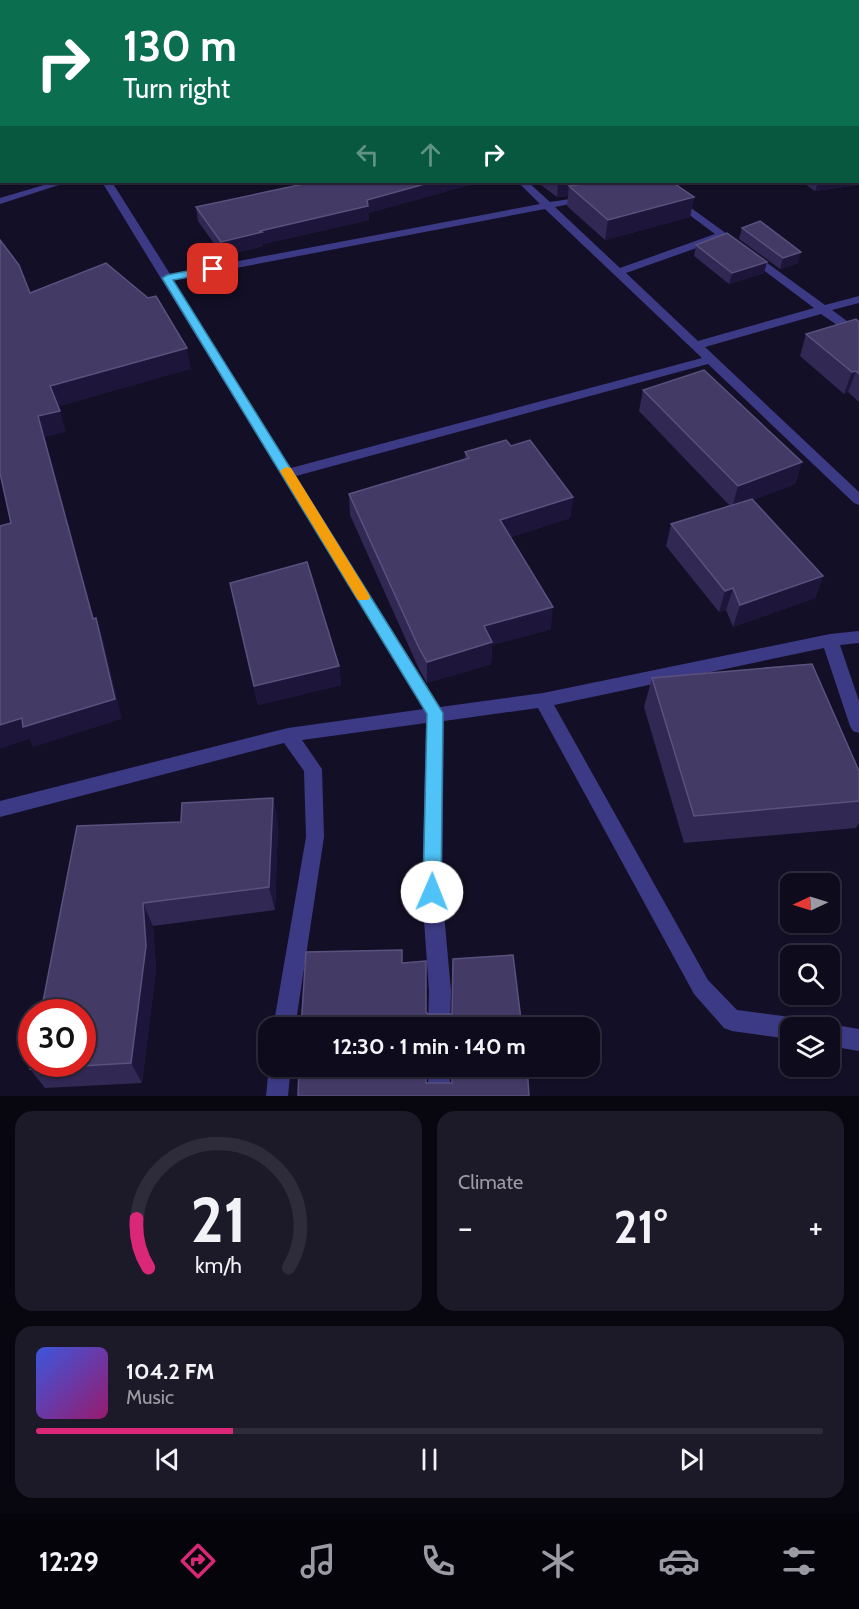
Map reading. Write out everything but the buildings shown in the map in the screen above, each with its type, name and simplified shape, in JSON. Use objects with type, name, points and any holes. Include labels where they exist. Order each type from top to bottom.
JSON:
[{"type":"street","points":[[0,201],[60,183]]},
{"type":"street","points":[[108,183],[435,713],[432,892],[440,1017]]},
{"type":"street","points":[[524,183],[859,500]]},
{"type":"street","points":[[674,183],[652,187],[724,236],[859,336]]},
{"type":"street","points":[[167,278],[602,195]]},
{"type":"street","points":[[618,272],[724,236]]},
{"type":"street","points":[[695,346],[859,298]]},
{"type":"street","points":[[288,474],[710,360]]},
{"type":"street","points":[[0,809],[288,735],[435,713],[543,700],[830,640],[859,637]]},
{"type":"street","points":[[830,640],[859,726]]},
{"type":"street","points":[[543,700],[701,987],[732,1020],[780,1027]]},
{"type":"street","points":[[286,1017],[315,837],[313,769],[288,735]]},
{"type":"street","points":[[840,1037],[859,1040]]},
{"type":"street","points":[[277,1096],[279,1077]]},
{"type":"street","points":[[439,1096],[440,1077]]},
{"type":"slow traffic","points":[[286,471],[363,597]]},
{"type":"route","points":[[213,269],[167,278],[435,713],[432,892]]}]
